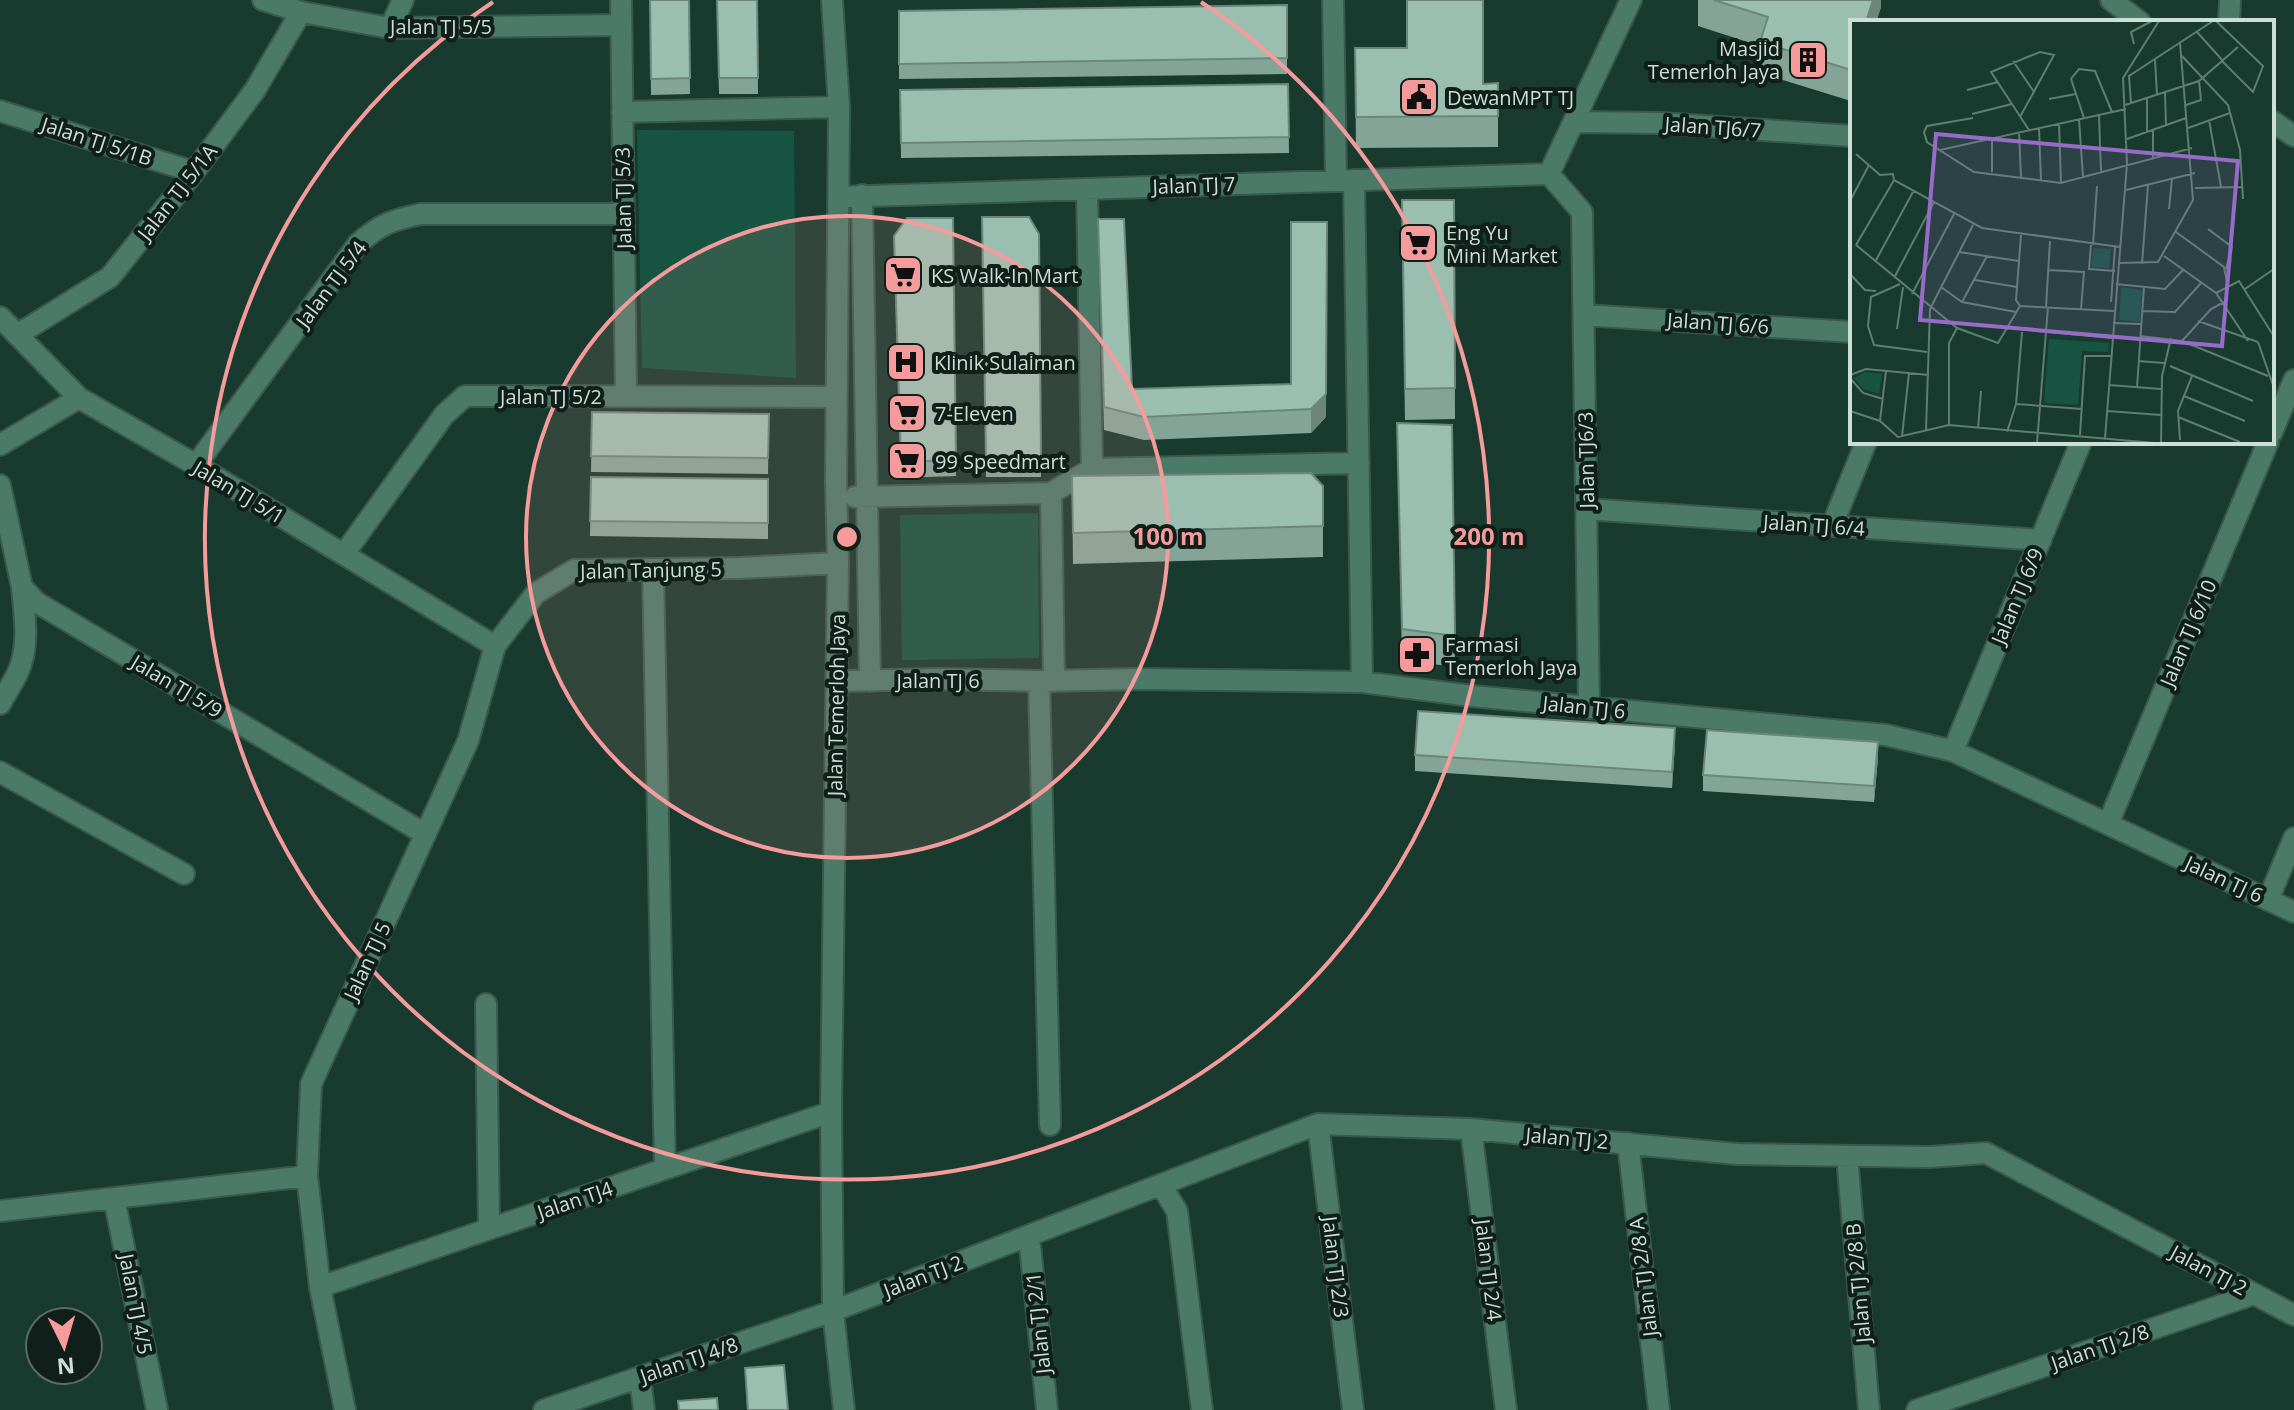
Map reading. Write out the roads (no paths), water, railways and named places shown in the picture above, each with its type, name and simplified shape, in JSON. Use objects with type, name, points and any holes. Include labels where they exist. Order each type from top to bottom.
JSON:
[{"type":"street","name":"Jalan TJ 5/5","points":[[263,0],[301,12],[390,28],[621,25]]},
{"type":"street","points":[[390,28],[403,0]]},
{"type":"street","name":"Jalan TJ 5/3","points":[[621,0],[626,397]]},
{"type":"street","name":"Jalan Temerloh Jaya","points":[[832,0],[839,107],[839,197],[831,1112],[833,1311],[844,1410]]},
{"type":"street","points":[[1333,0],[1359,463],[1362,682]]},
{"type":"street","points":[[1549,174],[1631,0]]},
{"type":"street","points":[[2111,0],[2137,20]]},
{"type":"street","points":[[2229,20],[2230,0]]},
{"type":"street","name":"Jalan TJ 5/1A","points":[[17,335],[110,277],[255,90],[301,12]]},
{"type":"street","points":[[622,112],[839,107]]},
{"type":"street","name":"Jalan TJ 5/1B","points":[[0,111],[194,172]]},
{"type":"street","name":"Jalan TJ6/7","points":[[1574,122],[1660,123],[1850,136]]},
{"type":"street","points":[[2274,122],[2294,136]]},
{"type":"street","name":"Jalan TJ 7","points":[[839,197],[1549,174]]},
{"type":"street","name":"Jalan TJ6/3","points":[[1549,174],[1582,212],[1589,708]]},
{"type":"street","points":[[1087,189],[1092,469]]},
{"type":"street","points":[[862,195],[870,681]]},
{"type":"street","name":"Jalan TJ 5/4","points":[[196,465],[358,244],[375,228],[421,214],[623,214]]},
{"type":"street","name":"Jalan TJ 6/6","points":[[1584,315],[1850,332]]},
{"type":"street","name":"Jalan TJ 5/1","points":[[0,317],[79,398],[495,646]]},
{"type":"street","points":[[2274,427],[2294,380]]},
{"type":"street","name":"Jalan TJ 5/2","points":[[344,554],[444,415],[465,396],[836,397]]},
{"type":"street","points":[[0,445],[79,398]]},
{"type":"street","points":[[1832,526],[1865,444]]},
{"type":"street","name":"Jalan TJ 6/9","points":[[1953,751],[2080,444]]},
{"type":"street","name":"Jalan TJ 6/10","points":[[2108,824],[2267,444]]},
{"type":"street","points":[[838,498],[1051,493],[1092,469],[1359,463]]},
{"type":"street","points":[[0,485],[22,587],[26,630],[21,666],[0,704]]},
{"type":"street","points":[[1050,1125],[1047,681],[1051,493]]},
{"type":"street","name":"Jalan TJ 6/4","points":[[1586,509],[2041,540]]},
{"type":"street","name":"Jalan Tanjung 5","points":[[495,646],[536,593],[574,570],[740,568],[838,563]]},
{"type":"street","points":[[653,569],[665,1169]]},
{"type":"street","name":"Jalan TJ 5/9","points":[[22,587],[36,602],[425,834]]},
{"type":"street","name":"Jalan TJ 5","points":[[345,1410],[320,1287],[307,1176],[311,1084],[468,741],[495,646]]},
{"type":"street","name":"Jalan TJ 6","points":[[836,681],[1142,679],[1362,682],[1589,708],[1886,735],[1953,751],[2294,912]]},
{"type":"street","points":[[0,772],[184,874]]},
{"type":"street","points":[[2268,900],[2294,838]]},
{"type":"street","points":[[486,1004],[489,1229]]},
{"type":"street","name":"Jalan TJ4","points":[[320,1287],[831,1112]]},
{"type":"street","name":"Jalan TJ 2","points":[[833,1311],[1318,1124],[1471,1129],[1737,1154],[1929,1157],[1986,1153],[2294,1315]]},
{"type":"street","name":"Jalan TJ 2/3","points":[[1318,1124],[1353,1410]]},
{"type":"street","name":"Jalan TJ 2/4","points":[[1471,1129],[1506,1410]]},
{"type":"street","name":"Jalan TJ 2/8 A","points":[[1628,1143],[1659,1410]]},
{"type":"street","name":"Jalan TJ 2/8 B","points":[[1847,1157],[1869,1410]]},
{"type":"street","points":[[0,1211],[307,1176]]},
{"type":"street","points":[[1161,1185],[1177,1211],[1202,1410]]},
{"type":"street","name":"Jalan TJ 4/5","points":[[114,1198],[157,1410]]},
{"type":"street","name":"Jalan TJ 2/1","points":[[1029,1236],[1047,1410]]},
{"type":"street","name":"Jalan TJ 2/8","points":[[1917,1410],[2254,1294]]},
{"type":"street","name":"Jalan TJ 4/8","points":[[544,1410],[833,1311]]},
{"type":"street","points":[[640,1377],[644,1410]]},
{"type":"place","name":"Masjid Temerloh Jaya","points":[[1808,60]]},
{"type":"place","name":"DewanMPT TJ","points":[[1419,97]]},
{"type":"place","name":"Eng Yu Mini Market","points":[[1418,243]]},
{"type":"place","name":"KS Walk-In Mart","points":[[903,275]]},
{"type":"place","name":"Klinik Sulaiman","points":[[906,362]]},
{"type":"place","name":"7-Eleven","points":[[907,413]]},
{"type":"place","name":"99 Speedmart","points":[[907,461]]},
{"type":"place","name":"Farmasi Temerloh Jaya","points":[[1417,655]]}]
